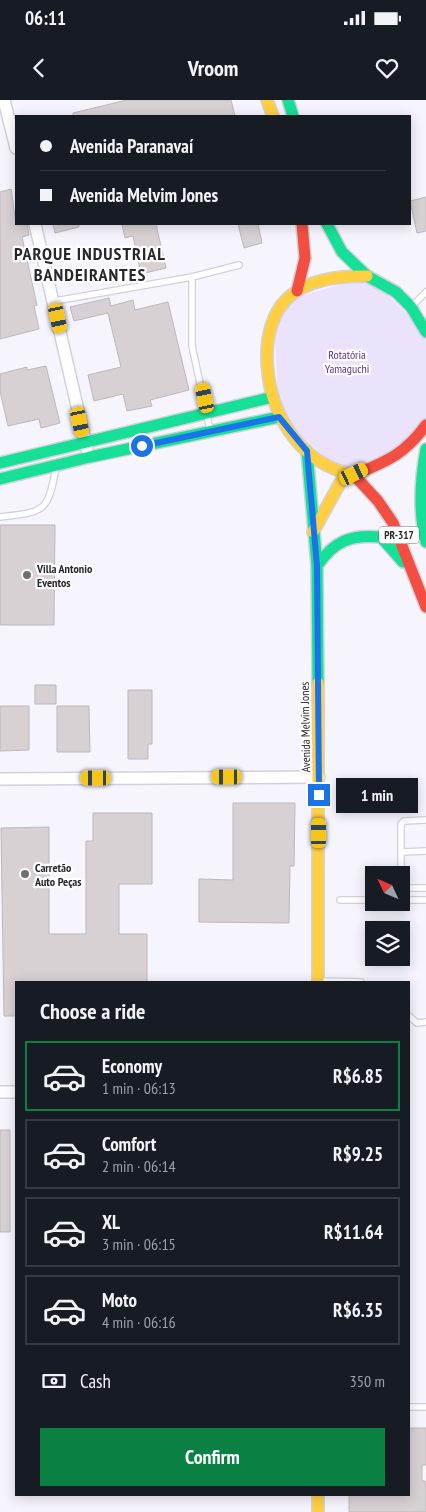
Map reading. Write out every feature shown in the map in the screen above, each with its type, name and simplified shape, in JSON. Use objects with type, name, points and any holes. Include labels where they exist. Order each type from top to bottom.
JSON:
[{"type":"main road","points":[[268,100],[273,115]]},
{"type":"main road","points":[[288,100],[293,115]]},
{"type":"main road","points":[[297,292],[305,258],[302,225]]},
{"type":"main road","points":[[327,225],[342,252],[367,276],[396,292],[425,328]]},
{"type":"main road","points":[[367,276],[341,276],[318,282],[297,292],[286,301],[274,319],[267,339],[268,372],[279,417],[307,451],[326,466],[350,474],[391,460],[414,441],[426,425]]},
{"type":"main road","points":[[0,462],[84,440],[208,414],[273,397]]},
{"type":"main road","points":[[0,479],[90,457],[279,417]]},
{"type":"main road","name":"PR-317","points":[[426,449],[419,485],[420,511],[426,542]]},
{"type":"main road","name":"Avenida Melvim Jones","points":[[307,451],[317,566],[318,981]]},
{"type":"main road","points":[[313,532],[350,474]]},
{"type":"main road","name":"PR-317","points":[[350,474],[378,502],[393,523],[426,607]]},
{"type":"main road","points":[[317,566],[330,546],[362,535],[381,537],[397,552],[416,581]]},
{"type":"main road","points":[[318,1496],[318,1512]]},
{"type":"street","points":[[4,100],[15,144]]},
{"type":"street","points":[[35,225],[55,301],[84,440],[90,457]]},
{"type":"street","points":[[0,779],[319,776]]},
{"type":"street","points":[[0,1092],[15,1092]]},
{"type":"lane","points":[[55,301],[192,277],[239,265]]},
{"type":"lane","points":[[192,277],[192,346],[211,432]]},
{"type":"lane","points":[[410,307],[426,292]]},
{"type":"lane","points":[[0,517],[35,513],[41,508],[52,487],[56,465]]},
{"type":"lane","points":[[401,866],[401,824],[404,821],[426,820]]},
{"type":"lane","points":[[401,852],[426,852]]},
{"type":"lane","points":[[410,888],[426,888]]},
{"type":"lane","points":[[340,900],[365,900]]},
{"type":"lane","points":[[410,900],[426,900]]},
{"type":"lane","points":[[410,1017],[417,1023],[426,1022]]},
{"type":"lane","points":[[410,1407],[426,1407]]},
{"type":"green space","name":"Rotatória Yamaguchi","points":[[367,276],[426,332],[426,425],[414,441],[345,474],[279,417],[274,319],[286,301]]},
{"type":"building","points":[[127,100],[231,100],[235,115],[73,115],[73,113]]},
{"type":"building","points":[[11,189],[15,225],[27,225],[29,235],[22,237],[37,305],[34,306],[39,329],[0,339],[0,192]]},
{"type":"building","points":[[426,197],[426,231],[417,233],[411,201]]},
{"type":"building","points":[[53,225],[79,225],[79,227],[55,233]]},
{"type":"building","points":[[122,225],[156,225],[166,268],[141,274],[133,236],[125,238]]},
{"type":"building","points":[[238,225],[258,225],[262,243],[244,248]]},
{"type":"building","points":[[109,298],[111,306],[133,300],[135,310],[168,302],[189,390],[150,400],[152,406],[127,411],[123,394],[94,401],[88,375],[121,367],[108,313],[74,321],[70,307]]},
{"type":"building","points":[[46,366],[60,423],[41,428],[39,419],[8,426],[0,391],[0,374],[27,367],[27,370]]},
{"type":"building","name":"Villa Antonio Eventos","points":[[0,525],[55,525],[54,625],[0,625]]},
{"type":"building","points":[[35,685],[56,685],[56,704],[35,704]]},
{"type":"building","points":[[128,690],[152,690],[152,744],[148,744],[148,759],[128,759]]},
{"type":"building","points":[[0,706],[29,706],[29,750],[0,751]]},
{"type":"building","points":[[57,706],[89,706],[90,752],[57,752]]},
{"type":"building","points":[[233,803],[295,803],[294,866],[290,866],[289,923],[199,922],[199,879],[233,880]]},
{"type":"building","points":[[93,813],[152,813],[152,884],[119,884],[119,934],[147,934],[147,981],[15,981],[15,1016],[4,1016],[1,828],[49,827],[49,934],[86,934],[86,841],[93,841]]},
{"type":"building","points":[[0,1130],[10,1130],[10,1232],[0,1232]]},
{"type":"building","points":[[410,1428],[426,1428],[426,1465],[422,1465],[422,1481],[425,1481],[426,1488],[426,1512],[349,1512],[349,1496],[410,1496]]},
{"type":"traffic: fast","points":[[288,100],[293,115]]},
{"type":"traffic: fast","points":[[328,225],[342,252],[367,276],[396,292],[411,307],[426,332]]},
{"type":"traffic: fast","points":[[0,463],[273,397]]},
{"type":"traffic: fast","points":[[0,479],[90,457],[279,417]]},
{"type":"traffic: fast","points":[[426,449],[421,496],[423,530],[426,542]]},
{"type":"traffic: fast","points":[[307,451],[317,566],[318,683]]},
{"type":"traffic: fast","points":[[317,566],[330,550],[344,541],[370,536],[381,537],[403,562]]},
{"type":"traffic: slow","points":[[267,100],[273,115]]},
{"type":"traffic: slow","points":[[354,475],[334,469],[316,459],[301,446],[289,431],[279,414],[273,395],[268,375],[267,348],[271,326],[277,313],[285,301],[293,294],[312,283],[323,280],[367,276]]},
{"type":"traffic: slow","points":[[313,532],[345,474]]},
{"type":"traffic: slow","points":[[318,683],[318,981]]},
{"type":"traffic: slow","points":[[318,1496],[318,1512]]},
{"type":"traffic: jam","points":[[297,291],[305,258],[302,225]]},
{"type":"traffic: jam","points":[[354,475],[394,456],[410,444],[426,425]]},
{"type":"traffic: jam","points":[[354,475],[378,501],[393,523],[426,607]]},
{"type":"place","name":"Villa Antonio Eventos","points":[[27,575]]},
{"type":"place","name":"Carretão Auto Peças","points":[[25,874]]},
{"type":"district","name":"PARQUE INDUSTRIAL BANDEIRANTES","points":[[90,263]]},
{"type":"route","points":[[142,446],[279,417],[307,451],[317,566],[319,795]]}]
